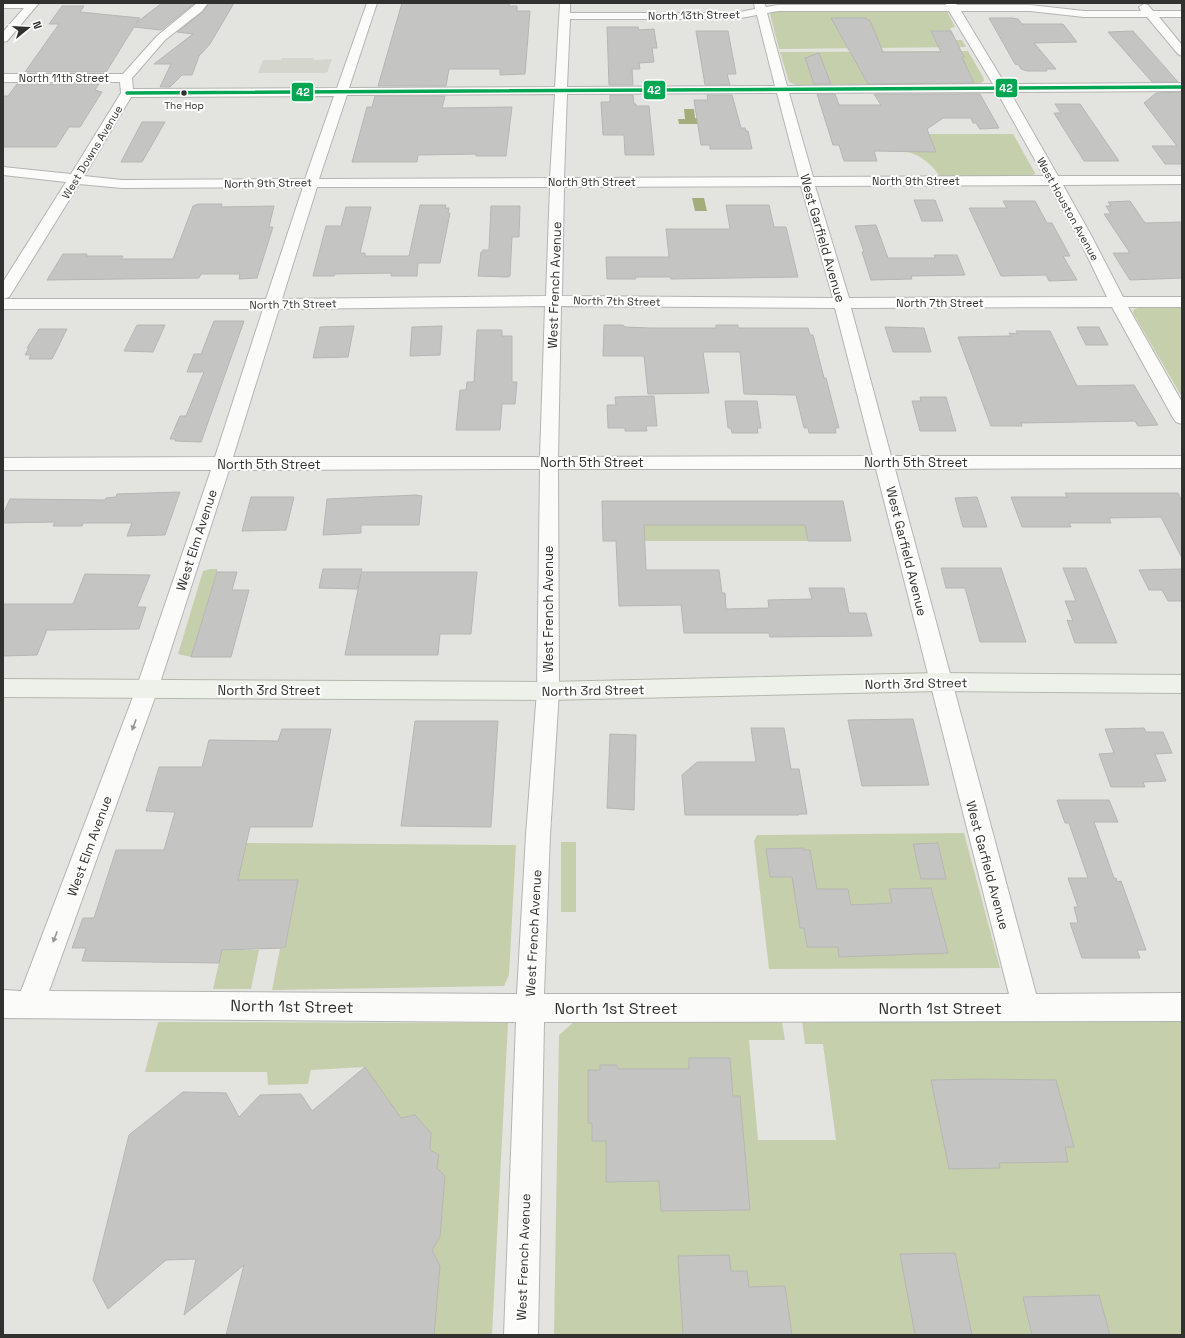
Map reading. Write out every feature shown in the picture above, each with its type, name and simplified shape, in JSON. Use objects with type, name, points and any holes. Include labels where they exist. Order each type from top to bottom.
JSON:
[{"type":"main road","name":"North 3rd Street","points":[[3,688],[548,691],[940,682],[1182,684]]},
{"type":"street","points":[[126,78],[160,38],[198,9],[203,3]]},
{"type":"street","name":"West Elm Avenue","points":[[30,1004],[147,689],[274,304],[311,183],[372,3]]},
{"type":"street","points":[[1140,3],[1182,52]]},
{"type":"street","points":[[3,5],[33,4]]},
{"type":"street","points":[[3,39],[33,4]]},
{"type":"street","name":"North 13th Street","points":[[564,9],[735,16],[760,7],[951,5],[1030,8],[1084,14],[1182,14]]},
{"type":"street","name":"West Houston Avenue","points":[[951,5],[1002,89],[1085,237],[1117,301],[1182,418]]},
{"type":"street","name":"West Garfield Avenue","points":[[760,7],[807,182],[842,303],[1026,1008]]},
{"type":"street","name":"West French Avenue","points":[[520,1335],[530,1008],[538,834],[548,691],[549,462],[557,182],[562,90],[564,9]]},
{"type":"street","name":"North 11th Street","points":[[3,78],[126,78]]},
{"type":"street","name":"West Downs Avenue","points":[[3,295],[127,93],[126,78]]},
{"type":"street","points":[[127,93],[342,90],[782,90],[1182,87]]},
{"type":"street","name":"North 9th Street","points":[[3,171],[122,184],[1182,180]]},
{"type":"street","name":"North 7th Street","points":[[3,295],[274,304],[554,301],[842,303],[1182,302]]},
{"type":"street","name":"North 5th Street","points":[[3,464],[1182,462]]},
{"type":"street","name":"North 1st Street","points":[[3,1004],[530,1008],[1182,1007]]},
{"type":"shaded area","points":[[776,11],[947,11],[955,27],[950,28],[956,40],[962,40],[966,47],[779,49],[770,14]]},
{"type":"shaded area","points":[[968,51],[983,77],[984,81],[979,84],[796,85],[789,82],[780,52]]},
{"type":"shaded area","points":[[282,58],[314,58],[314,60],[332,59],[327,73],[258,73],[263,60],[281,60]]},
{"type":"shaded area","points":[[684,109],[694,109],[695,118],[702,119],[703,124],[679,124],[678,119],[685,119]]},
{"type":"shaded area","points":[[896,134],[1013,134],[1035,173],[1033,176],[940,176],[924,160],[914,154],[904,152],[900,140]]},
{"type":"shaded area","points":[[692,198],[704,198],[707,211],[695,211]]},
{"type":"shaded area","points":[[1146,306],[1182,306],[1182,397],[1133,313],[1134,309]]},
{"type":"shaded area","points":[[638,525],[805,525],[808,541],[645,541],[644,531],[638,531]]},
{"type":"shaded area","points":[[217,569],[217,572],[191,657],[178,654],[203,571]]},
{"type":"shaded area","points":[[964,833],[1000,968],[769,969],[754,841],[757,835]]},
{"type":"shaded area","points":[[561,842],[576,842],[576,912],[561,912]]},
{"type":"shaded area","points":[[246,843],[516,845],[509,975],[504,986],[272,990],[280,949],[285,949],[298,880],[248,880],[233,950],[259,950],[251,989],[213,989]]},
{"type":"shaded area","points":[[802,1020],[1182,1020],[1182,1335],[554,1335],[559,1035],[574,1022],[782,1022],[785,1040],[749,1040],[758,1140],[836,1140],[823,1044],[805,1044]],"holes":[[[689,1058],[733,1096],[740,1096],[750,1210],[661,1211],[659,1181],[606,1182],[606,1141],[592,1141],[592,1123],[588,1122],[588,1070],[600,1070],[601,1065],[617,1065],[618,1069],[689,1069]]]},
{"type":"shaded area","points":[[158,1022],[508,1023],[492,1335],[430,1335],[432,1250],[440,1237],[445,1176],[437,1168],[439,1155],[430,1150],[431,1133],[415,1115],[401,1118],[365,1067],[311,1070],[308,1084],[268,1085],[267,1072],[145,1072]]},
{"type":"building","points":[[162,3],[195,3],[161,30],[134,27],[106,72],[25,72],[59,24],[49,24],[62,6],[84,6],[80,12],[140,18],[136,23]]},
{"type":"building","points":[[209,3],[234,3],[210,44],[199,56],[192,75],[182,75],[170,87],[160,87],[171,64],[154,64],[193,34],[177,32],[203,12]]},
{"type":"building","points":[[402,3],[509,3],[509,6],[517,6],[517,11],[530,11],[525,74],[500,75],[500,69],[449,69],[446,86],[378,86]]},
{"type":"building","points":[[831,18],[866,18],[867,20],[870,20],[883,52],[941,52],[931,31],[951,31],[964,57],[962,57],[974,83],[868,84]]},
{"type":"building","points":[[989,18],[1013,18],[1018,19],[1022,24],[1063,24],[1077,42],[1034,43],[1056,69],[1046,69],[1047,71],[1027,71],[1021,69],[1019,65],[1015,64]]},
{"type":"building","points":[[607,27],[638,27],[639,30],[654,29],[657,48],[652,48],[654,62],[639,63],[640,69],[632,69],[633,85],[609,85]]},
{"type":"building","points":[[696,31],[728,31],[736,74],[727,74],[730,85],[705,85]]},
{"type":"building","points":[[1133,31],[1178,82],[1152,82],[1108,32]]},
{"type":"building","points":[[819,53],[831,84],[814,84],[805,58]]},
{"type":"building","points":[[17,84],[99,84],[95,90],[102,92],[80,127],[69,127],[56,147],[3,147],[3,96],[8,96]]},
{"type":"building","points":[[1182,92],[1182,164],[1165,164],[1152,146],[1177,146],[1144,103],[1156,93]]},
{"type":"building","points":[[817,94],[835,94],[839,105],[881,105],[874,94],[980,94],[999,128],[980,129],[976,123],[973,123],[971,118],[943,118],[927,129],[936,152],[874,151],[877,161],[844,161],[839,145],[833,145]]},
{"type":"building","points":[[610,95],[633,95],[634,104],[636,104],[636,106],[649,106],[654,155],[625,155],[624,135],[603,135],[601,102],[610,102]]},
{"type":"building","points":[[707,95],[732,95],[741,128],[745,128],[746,131],[748,131],[752,149],[710,149],[710,145],[701,145],[694,100],[708,100]]},
{"type":"building","points":[[375,96],[445,96],[442,108],[512,107],[506,156],[476,156],[476,154],[418,155],[417,162],[352,162],[367,107],[372,107]]},
{"type":"building","points":[[1055,104],[1080,104],[1119,161],[1084,161],[1054,113],[1061,113]]},
{"type":"building","points":[[142,122],[165,122],[142,162],[121,162]]},
{"type":"building","points":[[914,200],[935,200],[943,221],[922,221]]},
{"type":"building","points":[[1003,201],[1035,201],[1047,223],[1052,223],[1070,256],[1063,256],[1077,280],[1049,281],[1046,275],[1001,276],[969,208],[1007,208]]},
{"type":"building","points":[[1130,201],[1145,223],[1182,222],[1182,278],[1130,280],[1113,253],[1130,253],[1104,214],[1111,214],[1106,206],[1111,206],[1108,202]]},
{"type":"building","points":[[198,204],[222,204],[221,207],[274,206],[269,227],[273,227],[257,278],[239,279],[240,274],[201,274],[199,278],[47,280],[63,254],[87,254],[86,256],[123,256],[121,259],[173,259],[193,206]]},
{"type":"building","points":[[420,205],[446,205],[445,208],[449,208],[448,213],[450,213],[440,263],[418,263],[417,276],[391,276],[391,273],[313,276],[326,226],[341,226],[346,207],[371,207],[360,253],[365,253],[365,256],[409,256]]},
{"type":"building","points":[[726,205],[769,205],[774,227],[786,227],[798,277],[671,279],[670,277],[635,277],[636,279],[607,279],[606,257],[669,257],[666,229],[730,229]]},
{"type":"building","points":[[491,206],[520,206],[519,237],[512,237],[510,276],[508,277],[478,276],[481,252],[483,250],[489,250]]},
{"type":"building","points":[[876,225],[888,258],[935,258],[934,255],[957,255],[965,275],[911,276],[912,279],[871,280],[862,252],[864,252],[855,226]]},
{"type":"building","points":[[214,321],[244,321],[201,442],[175,441],[176,439],[170,439],[180,416],[186,416],[204,372],[187,372],[194,354],[201,354]]},
{"type":"building","points":[[137,325],[165,325],[153,352],[124,351]]},
{"type":"building","points":[[604,325],[623,325],[625,327],[650,328],[716,328],[716,325],[738,325],[738,328],[808,328],[810,335],[813,335],[839,428],[835,428],[836,433],[809,433],[808,428],[804,428],[796,395],[744,394],[740,352],[703,352],[709,393],[648,394],[644,356],[603,356]]},
{"type":"building","points":[[354,326],[348,357],[313,358],[320,327]]},
{"type":"building","points":[[442,326],[440,355],[410,356],[412,327]]},
{"type":"building","points":[[885,327],[924,328],[931,352],[893,352]]},
{"type":"building","points":[[1077,327],[1099,327],[1108,345],[1086,345]]},
{"type":"building","points":[[39,329],[67,329],[52,359],[29,359],[31,355],[25,355],[29,348],[27,348]]},
{"type":"building","points":[[477,330],[502,330],[502,336],[512,336],[512,382],[517,382],[515,404],[502,404],[500,430],[456,430],[460,390],[466,390],[467,382],[474,382]]},
{"type":"building","points":[[1016,331],[1050,331],[1077,386],[1134,385],[1158,425],[1138,426],[1135,421],[1021,423],[1022,426],[991,426],[958,337],[1011,336],[1009,333],[1018,334]]},
{"type":"building","points":[[654,396],[657,426],[646,426],[647,431],[625,431],[625,428],[608,428],[607,405],[616,405],[615,397]]},
{"type":"building","points":[[920,397],[946,397],[956,431],[920,431],[912,401],[921,401]]},
{"type":"building","points":[[725,401],[757,401],[761,428],[757,428],[758,433],[732,433],[731,428],[728,428]]},
{"type":"building","points":[[180,492],[165,535],[127,536],[132,523],[83,523],[82,526],[53,526],[55,522],[3,523],[3,514],[10,499],[105,500],[106,498],[116,497],[117,494]]},
{"type":"building","points":[[1065,493],[1178,493],[1182,501],[1182,558],[1161,517],[1109,518],[1111,523],[1069,523],[1071,527],[1022,527],[1011,497],[1067,497]]},
{"type":"building","points":[[422,496],[419,525],[361,525],[361,533],[323,535],[327,499]]},
{"type":"building","points":[[251,497],[294,497],[286,530],[242,531]]},
{"type":"building","points":[[977,497],[987,527],[963,527],[955,498]]},
{"type":"building","points":[[602,501],[843,501],[851,541],[808,541],[805,525],[644,525],[646,570],[719,570],[722,593],[725,593],[726,609],[769,608],[768,600],[812,599],[809,588],[844,588],[849,613],[866,613],[872,636],[770,637],[769,633],[684,633],[681,605],[619,606],[616,541],[603,541]]},
{"type":"building","points":[[941,568],[1001,568],[1026,642],[980,642],[965,588],[946,588]]},
{"type":"building","points":[[1063,568],[1086,568],[1117,643],[1075,643],[1067,620],[1073,621],[1065,601],[1076,601]]},
{"type":"building","points":[[323,569],[362,569],[361,572],[477,572],[471,634],[440,634],[438,655],[345,655],[361,574],[357,589],[319,588]]},
{"type":"building","points":[[1182,569],[1182,601],[1168,601],[1162,590],[1149,590],[1139,570]]},
{"type":"building","points":[[217,572],[237,572],[232,590],[249,590],[231,657],[191,657]]},
{"type":"building","points":[[85,574],[150,575],[137,607],[146,607],[139,629],[47,630],[37,655],[3,656],[3,604],[73,604]]},
{"type":"building","points":[[913,719],[929,785],[862,786],[848,720]]},
{"type":"building","points":[[415,721],[498,721],[491,827],[401,826]]},
{"type":"building","points":[[751,728],[784,728],[791,769],[799,769],[807,814],[685,815],[682,775],[697,762],[756,762]]},
{"type":"building","points":[[1144,728],[1146,732],[1163,732],[1172,753],[1155,754],[1166,781],[1143,782],[1145,787],[1111,787],[1099,754],[1114,753],[1105,729]]},
{"type":"building","points":[[282,729],[331,729],[312,827],[250,827],[238,880],[298,880],[285,948],[222,950],[219,963],[82,961],[86,948],[72,948],[83,918],[94,918],[116,850],[164,850],[175,812],[146,811],[159,767],[202,767],[209,740],[278,741]]},
{"type":"building","points":[[610,734],[636,735],[634,810],[607,808]]},
{"type":"building","points":[[1057,800],[1109,800],[1118,822],[1094,822],[1114,878],[1116,878],[1117,882],[1121,881],[1146,950],[1137,950],[1140,958],[1082,958],[1070,923],[1078,923],[1074,907],[1078,907],[1068,878],[1088,878],[1069,823],[1065,823]]},
{"type":"building","points":[[938,843],[946,879],[921,879],[913,844]]},
{"type":"building","points":[[803,848],[804,850],[810,850],[817,889],[848,889],[851,905],[892,903],[889,889],[931,888],[948,953],[839,957],[838,947],[807,947],[804,928],[800,928],[792,877],[770,877],[766,849]]},
{"type":"building","points":[[689,1058],[730,1058],[733,1096],[740,1096],[750,1210],[661,1211],[659,1181],[606,1182],[606,1141],[592,1141],[592,1123],[588,1123],[588,1070],[600,1070],[600,1065],[617,1065],[618,1069],[689,1069]]},
{"type":"building","points":[[365,1067],[401,1118],[415,1115],[431,1133],[430,1150],[439,1155],[437,1168],[445,1176],[440,1237],[432,1250],[440,1266],[434,1335],[226,1335],[244,1265],[184,1315],[196,1259],[166,1260],[108,1309],[93,1280],[129,1135],[183,1092],[226,1093],[239,1117],[260,1095],[301,1094],[312,1111]]},
{"type":"building","points":[[931,1080],[1056,1080],[1074,1147],[1065,1147],[1068,1162],[999,1163],[1000,1168],[949,1169]]},
{"type":"building","points":[[955,1253],[972,1335],[915,1335],[900,1254]]},
{"type":"building","points":[[729,1255],[731,1271],[747,1271],[749,1287],[785,1286],[792,1335],[683,1335],[678,1256]]},
{"type":"building","points":[[1099,1295],[1110,1335],[1032,1335],[1023,1297]]},
{"type":"transit line","name":"42","points":[[127,93],[1182,87]]},
{"type":"place","name":"The Hop","points":[[184,93]]}]
